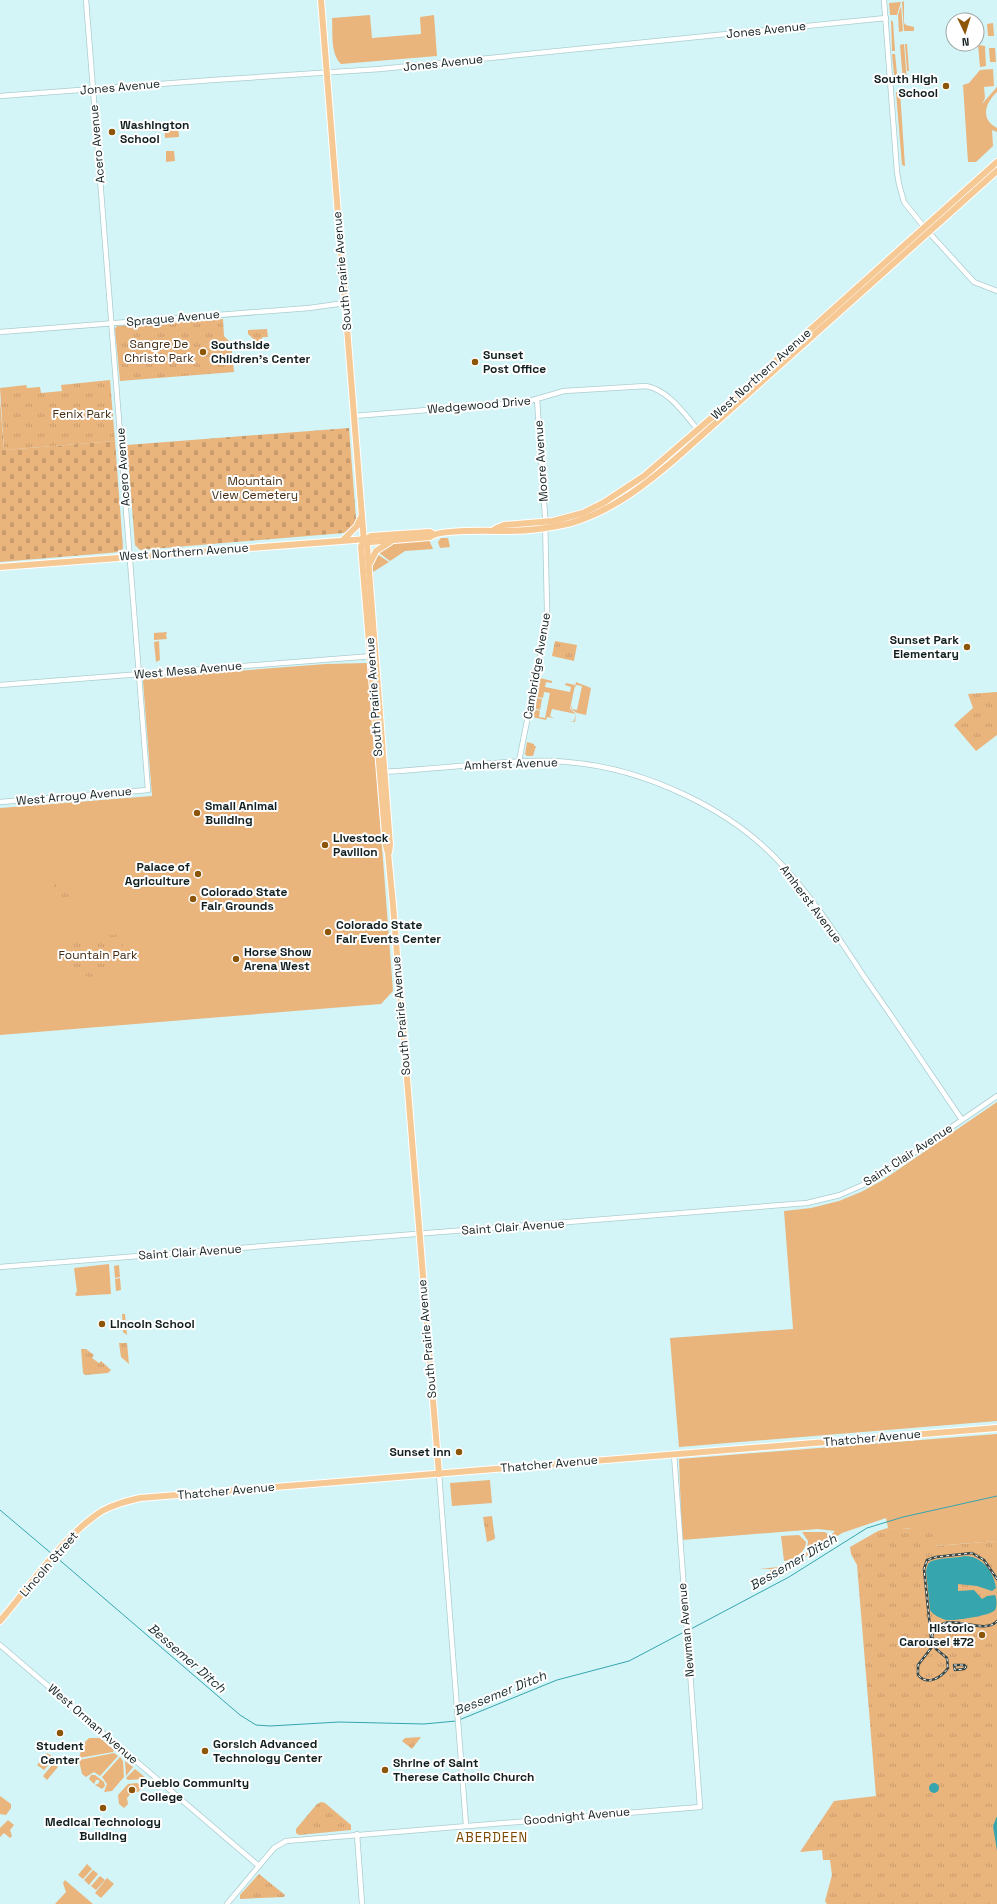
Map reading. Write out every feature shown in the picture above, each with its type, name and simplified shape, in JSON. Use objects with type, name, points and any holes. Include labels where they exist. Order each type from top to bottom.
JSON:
[{"type":"main road","name":"South Prairie Avenue","points":[[321,0],[362,516],[369,567],[373,656]]},
{"type":"main road","name":"West Northern Avenue","points":[[365,540],[371,536],[430,532],[434,534],[493,529],[505,531],[584,519],[610,506],[650,480],[703,436],[926,230],[997,162]]},
{"type":"main road","name":"West Northern Avenue","points":[[545,525],[573,516],[603,503],[645,475],[926,230],[997,171]]},
{"type":"main road","points":[[343,540],[357,526],[362,516]]},
{"type":"main road","name":"West Northern Avenue","points":[[0,567],[343,540],[365,540],[371,542],[430,537],[434,534]]},
{"type":"main road","name":"South Prairie Avenue","points":[[365,540],[361,546],[373,656],[386,846],[388,853],[438,1474]]},
{"type":"main road","points":[[369,567],[376,551],[394,540]]},
{"type":"main road","name":"Thatcher Avenue","points":[[103,1511],[124,1502],[146,1497],[997,1428]]},
{"type":"main road","name":"Lincoln Street","points":[[0,1622],[57,1553],[85,1524],[103,1511]]},
{"type":"street","name":"Acero Avenue","points":[[86,0],[148,790]]},
{"type":"street","points":[[884,0],[899,184],[904,202],[926,230],[974,282],[997,291]]},
{"type":"street","name":"Jones Avenue","points":[[0,96],[442,63],[886,18]]},
{"type":"street","name":"Sprague Avenue","points":[[0,332],[345,303]]},
{"type":"street","name":"Wedgewood Drive","points":[[354,416],[526,402],[564,392],[632,386],[652,387],[666,395],[703,436]]},
{"type":"street","name":"Moore Avenue","points":[[537,399],[545,525]]},
{"type":"street","name":"Cambridge Avenue","points":[[520,761],[546,622],[545,525]]},
{"type":"street","name":"West Mesa Avenue","points":[[0,685],[373,656]]},
{"type":"street","name":"Amherst Avenue","points":[[382,772],[520,761],[567,762],[606,768],[646,778],[680,792],[747,832],[784,866],[822,914],[962,1120]]},
{"type":"street","name":"West Arroyo Avenue","points":[[0,802],[148,790]]},
{"type":"street","name":"Saint Clair Avenue","points":[[0,1267],[791,1205],[825,1200],[874,1180],[997,1096]]},
{"type":"street","name":"Newman Avenue","points":[[674,1454],[685,1624],[700,1806]]},
{"type":"street","name":"South Prairie Avenue","points":[[438,1474],[466,1825]]},
{"type":"street","name":"West Orman Avenue","points":[[0,1645],[259,1866]]},
{"type":"street","name":"Goodnight Avenue","points":[[259,1866],[277,1845],[286,1841],[700,1806]]},
{"type":"street","points":[[357,1834],[362,1904]]},
{"type":"street","points":[[227,1904],[259,1866]]},
{"type":"green space","points":[[904,1],[904,23],[914,27],[914,31],[904,31],[902,2]]},
{"type":"green space","points":[[901,2],[897,15],[890,15],[889,3]]},
{"type":"green space","points":[[901,6],[903,31],[899,32],[898,15]]},
{"type":"green space","points":[[370,15],[372,38],[421,34],[420,17],[434,15],[437,56],[341,64],[335,54],[332,36],[332,18]]},
{"type":"green space","points":[[891,20],[893,22],[895,51],[892,51]]},
{"type":"green space","points":[[993,23],[994,36],[988,36],[987,24]]},
{"type":"green space","points":[[904,44],[907,82],[905,84],[903,82],[900,45]]},
{"type":"green space","points":[[905,44],[907,44],[909,71],[907,71]]},
{"type":"green space","points":[[985,46],[986,66],[980,67],[979,52],[985,52]]},
{"type":"green space","points":[[989,48],[995,48],[996,62],[990,62]]},
{"type":"green space","points":[[892,54],[895,54],[898,83],[895,85]]},
{"type":"green space","points":[[993,69],[994,86],[984,87],[985,98],[982,104],[997,87],[997,92],[987,106],[986,116],[988,120],[997,128],[997,132],[992,130],[993,146],[976,162],[968,162],[963,85],[969,83],[980,70]]},
{"type":"green space","points":[[896,92],[900,92],[905,166],[902,165]]},
{"type":"green space","points":[[178,123],[179,137],[165,138],[164,124]]},
{"type":"green space","points":[[166,151],[174,151],[175,161],[166,162]]},
{"type":"green space","name":"Sangre De Christo Park","points":[[223,319],[224,336],[231,343],[234,372],[120,381],[115,329],[117,326]]},
{"type":"green space","points":[[267,329],[268,337],[263,337],[258,343],[248,334],[248,330]]},
{"type":"green space","name":"Fenix Park","points":[[110,380],[115,441],[4,450],[0,388],[26,385],[27,388],[40,387],[41,393],[62,391],[61,385]]},
{"type":"green space","points":[[0,399],[4,450],[115,441],[123,548],[120,552],[0,562]]},
{"type":"green space","name":"Mountain View Cemetery","points":[[349,428],[356,519],[355,525],[344,533],[140,550],[135,545],[127,445]]},
{"type":"green space","points":[[441,538],[448,538],[450,547],[440,548],[438,542]]},
{"type":"green space","points":[[426,539],[429,540],[433,549],[405,551],[390,561],[378,552],[392,543]]},
{"type":"green space","points":[[377,554],[389,562],[373,572],[375,611],[372,568]]},
{"type":"green space","points":[[167,632],[167,639],[154,640],[154,633]]},
{"type":"green space","points":[[159,641],[160,660],[156,662],[154,642]]},
{"type":"green space","points":[[555,641],[577,645],[574,661],[552,656]]},
{"type":"green space","name":"Colorado State Fair Grounds","points":[[368,663],[393,991],[381,1004],[0,1035],[0,808],[152,796],[143,681],[145,678],[326,664]]},
{"type":"green space","points":[[540,678],[552,681],[552,683],[546,682],[545,687],[570,692],[571,687],[565,685],[566,683],[575,685],[570,709],[576,714],[552,709],[550,716],[554,718],[547,717],[546,720],[532,717],[534,709],[540,711],[539,717],[545,718],[550,693],[544,692],[543,698],[537,697]]},
{"type":"green space","points":[[576,682],[591,688],[586,715],[577,713],[571,709],[571,705],[572,709],[577,710],[582,686],[576,685],[574,690]]},
{"type":"green space","points":[[997,692],[997,735],[976,751],[954,725],[973,708],[968,694]]},
{"type":"green space","points":[[537,698],[542,699],[540,710],[534,708]]},
{"type":"green space","points":[[527,742],[536,746],[533,756],[527,756],[525,754]]},
{"type":"green space","points":[[61,877],[69,885],[70,900],[40,903]]},
{"type":"green space","name":"Fountain Park","points":[[122,934],[122,959],[117,967],[110,973],[91,977],[81,975],[72,970],[66,962],[62,946],[64,939]]},
{"type":"green space","points":[[997,1102],[997,1421],[679,1447],[670,1338],[793,1329],[784,1211],[811,1208],[839,1201],[861,1192],[883,1180]]},
{"type":"green space","points":[[109,1264],[111,1294],[75,1295],[77,1291],[74,1268]]},
{"type":"green space","points":[[119,1265],[120,1277],[115,1278],[114,1266]]},
{"type":"green space","points":[[120,1278],[121,1290],[116,1291],[115,1279]]},
{"type":"green space","points":[[122,1314],[125,1314],[127,1335],[123,1332]]},
{"type":"green space","points":[[119,1343],[127,1343],[129,1364],[121,1357]]},
{"type":"green space","points":[[81,1349],[86,1349],[94,1355],[92,1358],[99,1363],[101,1361],[111,1370],[108,1373],[85,1375],[83,1373]]},
{"type":"green space","points":[[997,1434],[997,1541],[934,1546],[909,1528],[888,1528],[886,1518],[842,1533],[800,1560],[799,1557],[814,1548],[807,1550],[808,1541],[802,1532],[825,1532],[830,1536],[835,1531],[818,1529],[682,1540],[679,1459]]},
{"type":"green space","points":[[490,1480],[492,1503],[452,1506],[450,1483]]},
{"type":"green space","points":[[492,1516],[495,1539],[487,1542],[483,1517]]},
{"type":"green space","points":[[888,1528],[933,1529],[935,1546],[997,1541],[997,1904],[827,1904],[825,1901],[832,1875],[830,1860],[823,1860],[822,1850],[800,1852],[834,1801],[876,1796],[857,1565],[851,1554],[850,1547],[878,1531]]},
{"type":"green space","points":[[799,1535],[806,1542],[804,1549],[795,1557],[784,1561],[781,1536]]},
{"type":"green space","points":[[790,1562],[787,1568],[768,1578],[765,1575],[770,1575],[770,1570],[777,1569],[760,1569],[779,1567]]},
{"type":"green space","points":[[421,1737],[412,1749],[402,1741],[405,1738]]},
{"type":"green space","points":[[89,1738],[100,1738],[114,1750],[113,1752],[79,1758],[83,1744]]},
{"type":"green space","points":[[47,1753],[55,1758],[44,1770],[37,1765]]},
{"type":"green space","points":[[114,1753],[118,1756],[100,1776],[94,1772],[86,1777],[82,1774],[79,1760]]},
{"type":"green space","points":[[120,1757],[123,1761],[124,1777],[112,1791],[104,1792],[107,1784],[102,1777]]},
{"type":"green space","points":[[125,1761],[133,1767],[126,1776]]},
{"type":"green space","points":[[52,1765],[58,1767],[47,1780],[43,1776]]},
{"type":"green space","points":[[135,1769],[146,1779],[128,1780],[126,1778]]},
{"type":"green space","points":[[91,1775],[95,1775],[104,1782],[105,1786],[102,1789],[95,1785],[99,1783],[99,1780],[96,1780],[94,1784],[89,1779]]},
{"type":"green space","points":[[137,1783],[142,1787],[138,1792],[132,1792],[127,1798],[128,1804],[124,1808],[119,1804],[118,1795],[128,1784]]},
{"type":"green space","points":[[0,1796],[11,1804],[11,1808],[6,1815],[0,1814]]},
{"type":"green space","points":[[321,1802],[325,1803],[351,1825],[351,1830],[299,1835],[296,1833],[296,1829],[317,1804]]},
{"type":"green space","points":[[8,1820],[14,1825],[10,1830],[12,1836],[10,1838],[4,1833],[0,1837],[0,1828]]},
{"type":"green space","points":[[87,1864],[92,1869],[83,1879],[78,1875]]},
{"type":"green space","points":[[93,1870],[98,1874],[89,1885],[84,1880]]},
{"type":"green space","points":[[259,1874],[285,1895],[284,1897],[240,1899],[240,1895]]},
{"type":"green space","points":[[100,1876],[105,1880],[96,1890],[91,1886]]},
{"type":"green space","points":[[107,1878],[114,1884],[101,1898],[95,1893]]},
{"type":"green space","points":[[65,1880],[93,1904],[55,1904],[66,1892],[63,1883]]},
{"type":"water","points":[[965,1556],[977,1559],[986,1566],[993,1576],[996,1588],[992,1591],[977,1586],[958,1584],[958,1591],[974,1590],[982,1599],[987,1596],[995,1595],[996,1609],[992,1612],[979,1616],[946,1620],[935,1615],[930,1610],[926,1571],[927,1566],[933,1561]]},
{"type":"water","points":[[932,1783],[936,1783],[938,1784],[938,1792],[932,1793],[929,1790],[929,1786]]},
{"type":"water","points":[[997,1816],[997,1851],[993,1826]]},
{"type":"waterway","name":"Bessemer Ditch","points":[[689,1630],[789,1577],[867,1528],[903,1517],[997,1496]]},
{"type":"waterway","name":"Bessemer Ditch","points":[[0,1510],[52,1554]]},
{"type":"waterway","name":"Bessemer Ditch","points":[[56,1557],[240,1715],[256,1725],[270,1726],[339,1722],[424,1724],[456,1721]]},
{"type":"waterway","name":"Bessemer Ditch","points":[[459,1720],[557,1680],[629,1661],[686,1631]]},
{"type":"railway","points":[[997,1579],[984,1560],[972,1553],[936,1557],[927,1560],[924,1569],[932,1647],[918,1665],[918,1675],[926,1680],[930,1680],[938,1678],[948,1668],[947,1658],[936,1649],[932,1636],[937,1627],[945,1623],[953,1622],[982,1626],[990,1625],[997,1621]]},
{"type":"railway","points":[[954,1665],[964,1665],[966,1667],[964,1669],[955,1670],[954,1665]]},
{"type":"place","name":"South High School","points":[[946,86]]},
{"type":"place","name":"Washington School","points":[[112,132]]},
{"type":"place","name":"Southside Children's Center","points":[[203,352]]},
{"type":"place","name":"Sunset Post Office","points":[[475,362]]},
{"type":"place","name":"Sunset Park Elementary","points":[[967,647]]},
{"type":"place","name":"Small Animal Building","points":[[197,813]]},
{"type":"place","name":"Livestock Pavilion","points":[[325,845]]},
{"type":"place","name":"Palace of Agriculture","points":[[198,874]]},
{"type":"place","name":"Colorado State Fair Grounds","points":[[193,899]]},
{"type":"place","name":"Colorado State Fair Events Center","points":[[328,932]]},
{"type":"place","name":"Horse Show Arena West","points":[[236,959]]},
{"type":"place","name":"Lincoln School","points":[[102,1324]]},
{"type":"place","name":"Sunset Inn","points":[[459,1452]]},
{"type":"place","name":"Historic Carousel #72","points":[[982,1635]]},
{"type":"place","name":"Student Center","points":[[60,1733]]},
{"type":"place","name":"Gorsich Advanced Technology Center","points":[[205,1751]]},
{"type":"place","name":"Shrine of Saint Therese Catholic Church","points":[[385,1770]]},
{"type":"place","name":"Pueblo Community College","points":[[132,1790]]},
{"type":"place","name":"Medical Technology Building","points":[[103,1808]]},
{"type":"district","name":"ABERDEEN","points":[[492,1837]]}]
